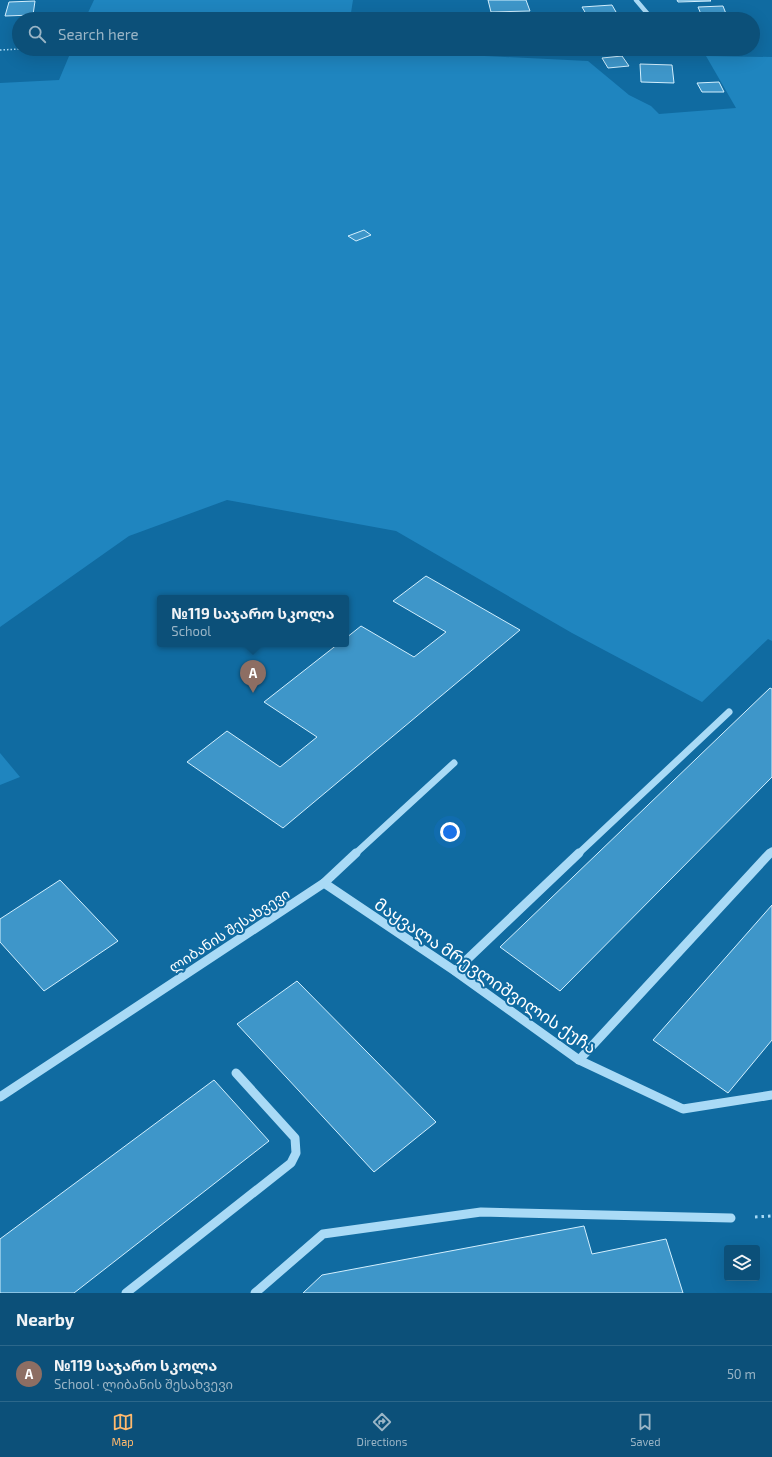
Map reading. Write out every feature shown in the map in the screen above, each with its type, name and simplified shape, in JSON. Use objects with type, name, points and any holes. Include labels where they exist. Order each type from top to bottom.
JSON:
[{"type":"street","points":[[636,0],[646,12]]},
{"type":"street","points":[[455,971],[729,712]]},
{"type":"street","name":"ლიბანის შესახვევი","points":[[0,1097],[324,884],[454,763]]},
{"type":"street","points":[[579,1060],[772,851]]},
{"type":"street","name":"მაყვალა მრევლიშვილის ქუჩა","points":[[324,884],[455,971],[579,1060],[684,1109],[772,1095]]},
{"type":"street","points":[[126,1293],[291,1163],[296,1153],[295,1138],[236,1073]]},
{"type":"street","points":[[255,1293],[323,1234],[481,1212],[731,1218]]},
{"type":"path","points":[[0,50],[12,49]]},
{"type":"shaded area","points":[[94,0],[353,0],[351,12],[88,12]]},
{"type":"shaded area","points":[[69,56],[487,56],[588,61],[629,95],[651,106],[659,114],[736,108],[706,56],[772,57],[772,641],[768,639],[702,702],[572,633],[396,531],[227,500],[129,536],[0,627],[0,83],[59,80]]},
{"type":"shaded area","points":[[0,753],[20,777],[0,785]]},
{"type":"building","points":[[488,0],[526,0],[530,11],[491,12]]},
{"type":"building","points":[[677,0],[710,0],[711,1],[678,2]]},
{"type":"building","points":[[35,1],[33,12],[12,12],[12,16],[5,16],[9,2]]},
{"type":"building","points":[[612,5],[616,12],[585,12],[582,7]]},
{"type":"building","points":[[723,6],[725,12],[700,12],[698,7]]},
{"type":"building","points":[[622,56],[629,66],[608,68],[602,58]]},
{"type":"building","points":[[640,64],[672,65],[674,83],[641,82]]},
{"type":"building","points":[[719,82],[724,92],[702,92],[697,83]]},
{"type":"building","points":[[364,230],[371,235],[356,241],[348,236]]},
{"type":"building","points":[[426,576],[520,630],[283,828],[187,762],[227,731],[280,767],[317,737],[264,702],[334,647],[349,647],[349,636],[361,626],[414,657],[446,632],[393,601]]},
{"type":"building","points":[[770,688],[772,689],[772,777],[560,991],[500,947]]},
{"type":"building","points":[[60,880],[118,941],[44,991],[0,942],[0,919]]},
{"type":"building","points":[[772,905],[772,1040],[728,1093],[653,1040]]},
{"type":"building","points":[[297,981],[436,1122],[374,1172],[237,1024]]},
{"type":"building","points":[[214,1080],[269,1141],[74,1293],[0,1293],[0,1239]]},
{"type":"building","points":[[584,1226],[592,1254],[666,1239],[683,1293],[303,1293],[322,1275]]},
{"type":"place","name":"№119 საჯარო სკოლა","points":[[253,693]]}]
